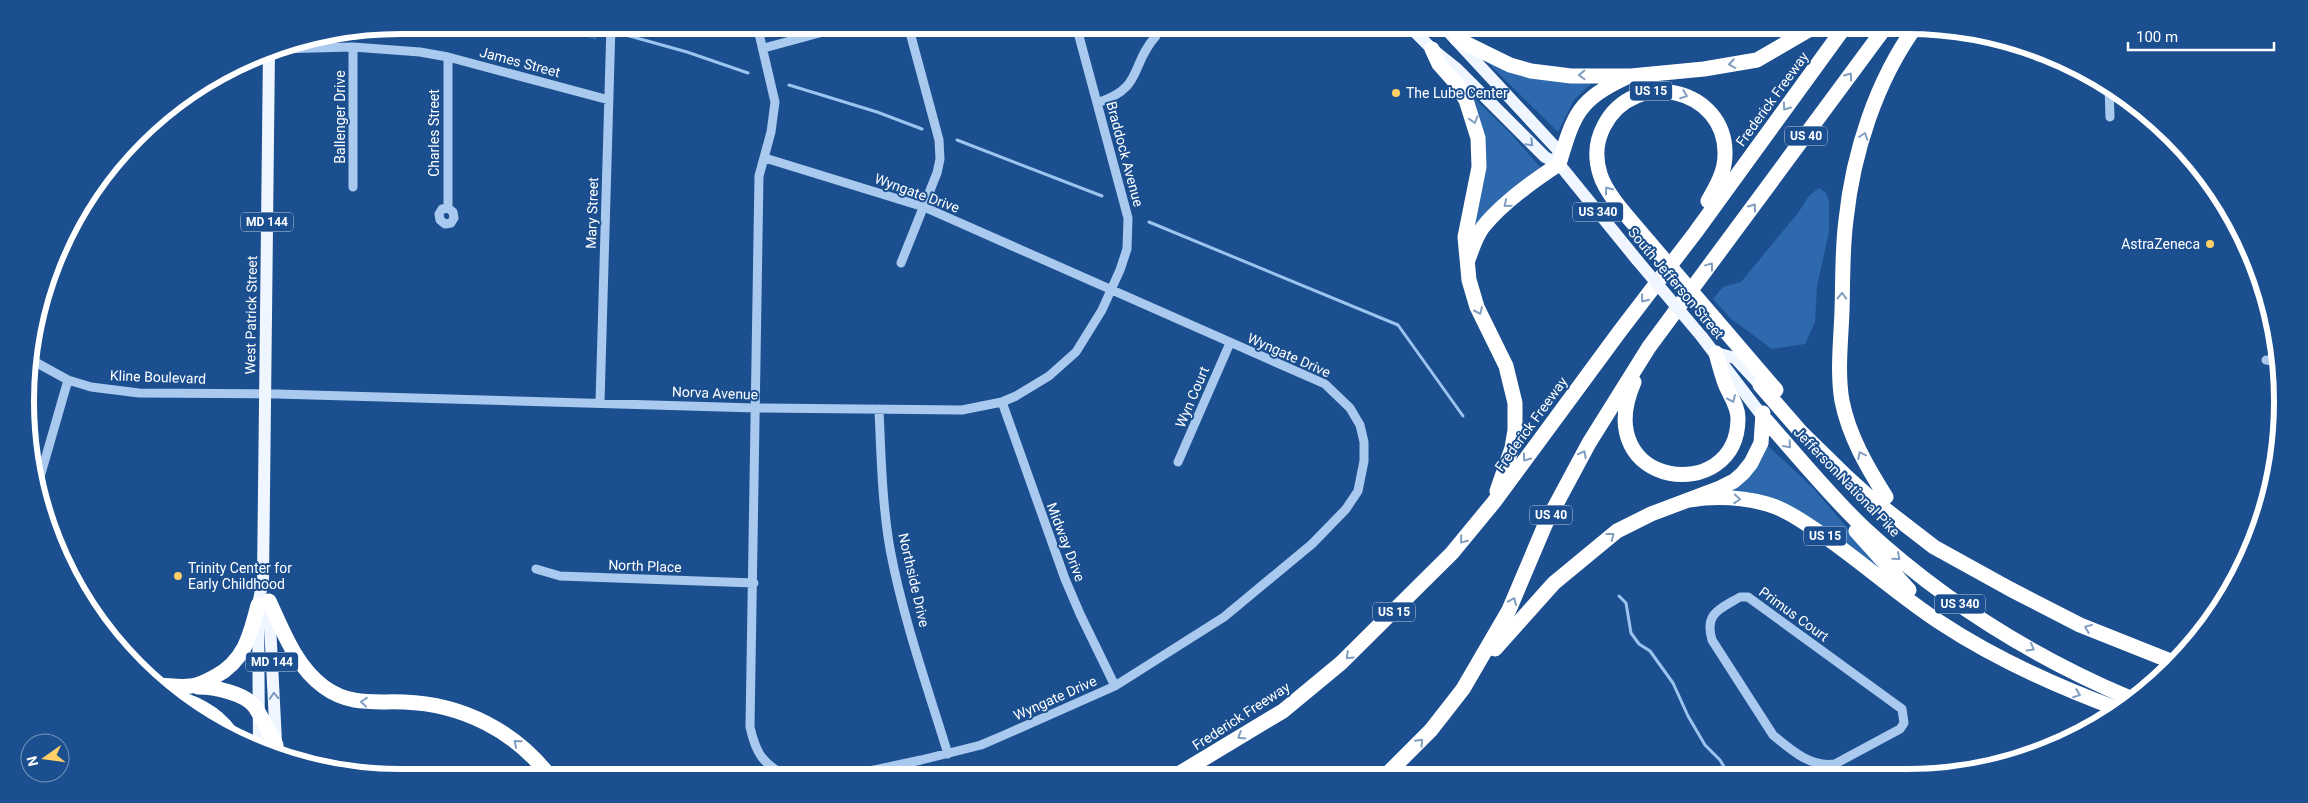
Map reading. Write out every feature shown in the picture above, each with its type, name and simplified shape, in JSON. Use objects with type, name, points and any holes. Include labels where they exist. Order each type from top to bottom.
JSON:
[{"type":"highway","points":[[1457,38],[1510,65],[1531,71],[1571,76],[1631,76],[1704,69],[1757,60],[1802,34]]},
{"type":"highway","name":"Frederick Freeway","points":[[1187,769],[1283,711],[1342,664],[1452,553],[1494,502],[1695,233],[1839,34]]},
{"type":"highway","name":"US 40","points":[[1462,689],[1509,610],[1545,525],[1589,443],[1649,346],[1880,34]]},
{"type":"highway","points":[[1886,497],[1856,446],[1842,401],[1840,366],[1846,220],[1851,183],[1873,107],[1890,71],[1911,34]]},
{"type":"highway","points":[[1432,49],[1439,64],[1456,82],[1466,100],[1478,138],[1479,167],[1466,238],[1467,264],[1475,301],[1506,366],[1515,403],[1515,430],[1512,448],[1494,502]]},
{"type":"highway","points":[[1467,264],[1482,229],[1497,212],[1559,164],[1569,129],[1584,105],[1600,91],[1631,76]]},
{"type":"highway","name":"US 15","points":[[1695,233],[1720,179],[1725,157],[1722,135],[1712,116],[1702,105],[1689,97],[1668,91],[1646,92],[1625,101],[1609,117],[1599,136],[1597,159],[1604,186],[1649,242],[1800,417],[1837,454],[1940,541],[1951,554]]},
{"type":"highway","points":[[1649,346],[1626,404],[1626,429],[1629,440],[1643,460],[1664,473],[1676,475],[1700,473],[1711,468],[1720,460],[1734,440],[1737,428],[1736,409],[1716,354]]},
{"type":"highway","points":[[1688,500],[1734,481],[1751,463],[1761,443],[1764,403],[1760,385]]},
{"type":"highway","name":"Jefferson National Pike","points":[[1760,385],[1800,431],[1868,496],[1934,547],[1951,554],[2010,589],[2080,625],[2169,660]]},
{"type":"highway","name":"Jefferson National Pike","points":[[1763,417],[1864,528],[1900,559],[1974,615],[2073,672],[2126,696]]},
{"type":"highway","points":[[1813,473],[1885,565],[1941,623]]},
{"type":"highway","name":"US 15","points":[[1392,769],[1431,730],[1510,630],[1554,583],[1573,566],[1617,531],[1651,514],[1688,500],[1705,498],[1745,500],[1768,504],[1797,518],[1826,537],[1941,623],[2019,668],[2112,706]]},
{"type":"highway","points":[[191,686],[222,672],[238,659],[264,603]]},
{"type":"highway","points":[[264,603],[296,655],[317,681],[332,692],[349,700],[362,703],[421,703],[473,716],[506,734],[519,744],[543,769]]},
{"type":"highway","points":[[168,685],[216,688],[238,696],[254,705],[275,747]]},
{"type":"highway","points":[[191,702],[204,709],[218,720]]},
{"type":"main road","name":"South Jefferson Street","points":[[1417,34],[1432,49],[1458,69],[1545,157],[1559,164],[1716,354],[1735,358],[1760,385]]},
{"type":"main road","name":"South Jefferson Street","points":[[1452,34],[1558,150],[1559,164]]},
{"type":"main road","name":"West Patrick Street","points":[[269,59],[263,580],[276,747]]},
{"type":"main road","name":"Jefferson National Pike","points":[[1716,354],[1763,417]]},
{"type":"main road","name":"West Patrick Street","points":[[259,740],[264,603]]},
{"type":"street","name":"Mary Street","points":[[600,402],[611,34]]},
{"type":"street","points":[[760,34],[775,102],[765,158],[759,176],[754,583],[750,727],[759,756],[775,769]]},
{"type":"street","points":[[764,48],[816,34]]},
{"type":"street","points":[[901,263],[924,207],[940,159],[939,140],[910,34]]},
{"type":"street","name":"Braddock Avenue","points":[[1078,34],[1128,218],[1127,250],[1112,289]]},
{"type":"street","points":[[1097,103],[1125,89],[1136,74],[1146,49],[1156,36]]},
{"type":"street","name":"James Street","points":[[299,48],[390,49],[448,57],[609,100]]},
{"type":"street","name":"Ballenger Drive","points":[[353,48],[353,187]]},
{"type":"street","name":"Charles Street","points":[[448,57],[448,208]]},
{"type":"street","points":[[2109,95],[2110,117]]},
{"type":"street","name":"Wyngate Drive","points":[[765,158],[924,207],[1325,384],[1350,408],[1360,425],[1364,442],[1362,476],[1358,491],[1346,509],[1312,544],[1224,617],[1115,686],[1002,736],[948,754],[878,769]]},
{"type":"street","name":"Norva Avenue","points":[[264,394],[600,402],[755,408],[962,410],[1002,402],[1049,376],[1076,352],[1089,333],[1112,289]]},
{"type":"street","name":"Wyn Court","points":[[1178,462],[1230,343]]},
{"type":"street","points":[[2266,360],[2272,361]]},
{"type":"street","name":"Kline Boulevard","points":[[36,363],[68,380],[91,387],[139,393],[264,394]]},
{"type":"street","points":[[41,473],[68,380]]},
{"type":"street","name":"Midway Drive","points":[[1002,402],[1047,534],[1065,579],[1115,686]]},
{"type":"street","name":"Northside Drive","points":[[879,409],[884,497],[890,548],[901,599],[948,754]]},
{"type":"street","name":"North Place","points":[[536,569],[560,576],[754,583]]},
{"type":"street","name":"Primus Court","points":[[1740,597],[1748,597],[1902,709],[1904,722],[1900,729],[1835,764],[1823,766],[1812,762],[1799,755],[1774,735],[1712,640],[1708,628],[1710,619],[1716,611],[1740,597]]},
{"type":"street","points":[[1835,764],[1837,769]]},
{"type":"shaded area","points":[[578,34],[597,34],[596,40]]},
{"type":"shaded area","points":[[1485,60],[1592,83],[1574,100],[1558,132]]},
{"type":"shaded area","points":[[1470,94],[1511,134],[1540,167],[1485,215],[1471,236],[1478,202]]},
{"type":"shaded area","points":[[1819,188],[1826,193],[1829,202],[1829,232],[1817,286],[1815,322],[1805,344],[1772,349],[1730,318],[1713,299],[1723,287],[1741,282],[1798,213],[1809,196]]},
{"type":"shaded area","points":[[1768,446],[1813,488],[1895,583],[1815,523],[1728,493]]},
{"type":"waterway","points":[[622,34],[687,52],[748,73]]},
{"type":"waterway","points":[[789,85],[877,112],[922,129]]},
{"type":"waterway","points":[[957,140],[1102,196]]},
{"type":"waterway","points":[[1149,222],[1398,325],[1463,416]]},
{"type":"waterway","points":[[1619,596],[1626,603],[1631,633],[1639,644],[1650,651],[1673,683],[1688,716],[1705,745],[1720,760],[1725,769]]},
{"type":"place","name":"The Lube Center","points":[[1396,93]]},
{"type":"place","name":"AstraZeneca","points":[[2210,244]]},
{"type":"place","name":"Trinity Center for Early Childhood","points":[[178,576]]}]
